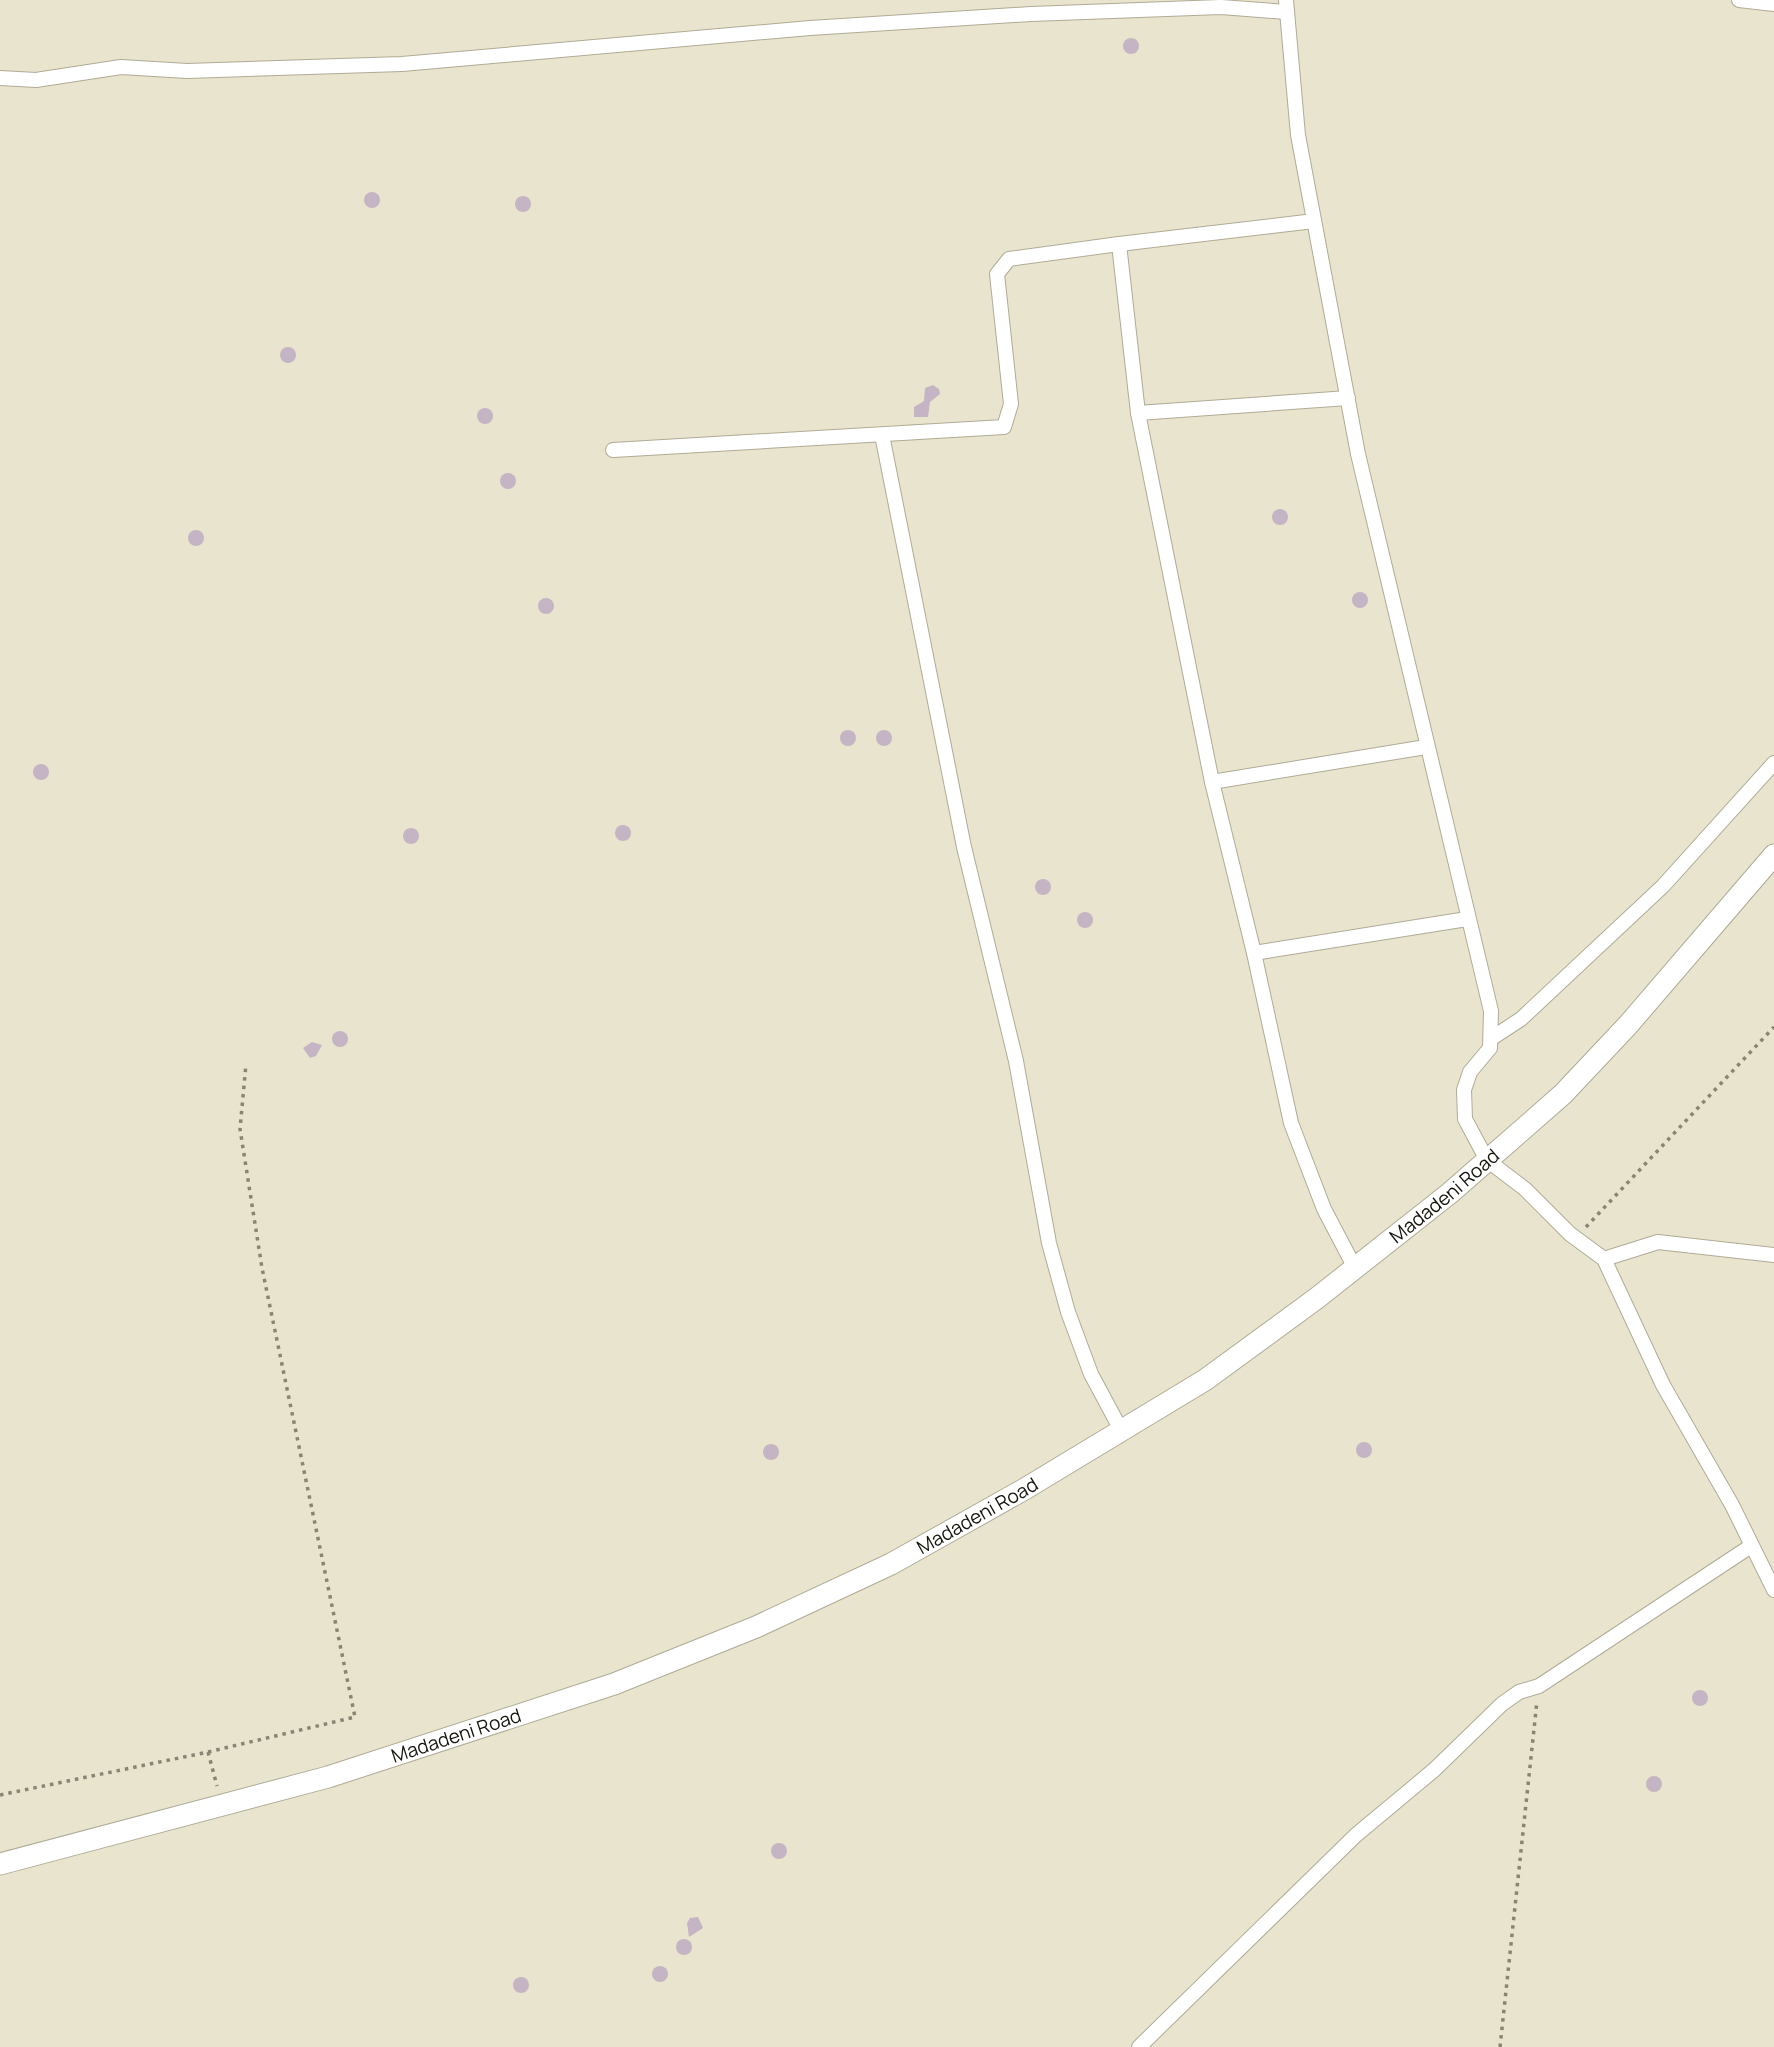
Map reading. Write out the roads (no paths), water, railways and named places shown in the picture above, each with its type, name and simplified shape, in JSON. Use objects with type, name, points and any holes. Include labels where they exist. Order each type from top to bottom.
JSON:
[{"type":"street","points":[[1739,0],[1774,4]]},
{"type":"street","points":[[0,78],[36,80],[121,67],[187,71],[402,64],[744,34],[1031,14],[1286,6],[1298,135],[1348,398],[1426,747],[1491,1011],[1490,1048],[1469,1072],[1463,1103],[1465,1119],[1487,1160],[1525,1189],[1576,1238],[1604,1259],[1650,1361],[1727,1495],[1774,1590]]},
{"type":"street","points":[[613,450],[1004,427],[1011,404],[997,274],[1009,259],[1314,221]]},
{"type":"street","points":[[1119,244],[1138,413],[1212,782],[1254,953],[1291,1123],[1324,1209],[1355,1268]]},
{"type":"street","points":[[1138,413],[1348,398]]},
{"type":"street","points":[[882,435],[964,847],[1016,1061],[1049,1243],[1068,1312],[1091,1374],[1121,1430]]},
{"type":"street","points":[[1212,782],[1426,747]]},
{"type":"street","points":[[1492,1038],[1521,1019],[1663,886],[1774,763]]},
{"type":"street","name":"Madadeni Road","points":[[0,1864],[328,1777],[488,1727],[614,1684],[756,1626],[891,1564],[1205,1380],[1355,1268],[1563,1094],[1628,1025],[1774,855]]},
{"type":"street","points":[[1254,953],[1467,919]]},
{"type":"street","points":[[1604,1259],[1658,1242],[1774,1255]]},
{"type":"street","points":[[1139,2047],[1368,1824],[1433,1770],[1502,1704],[1519,1692],[1539,1685],[1751,1546]]}]
